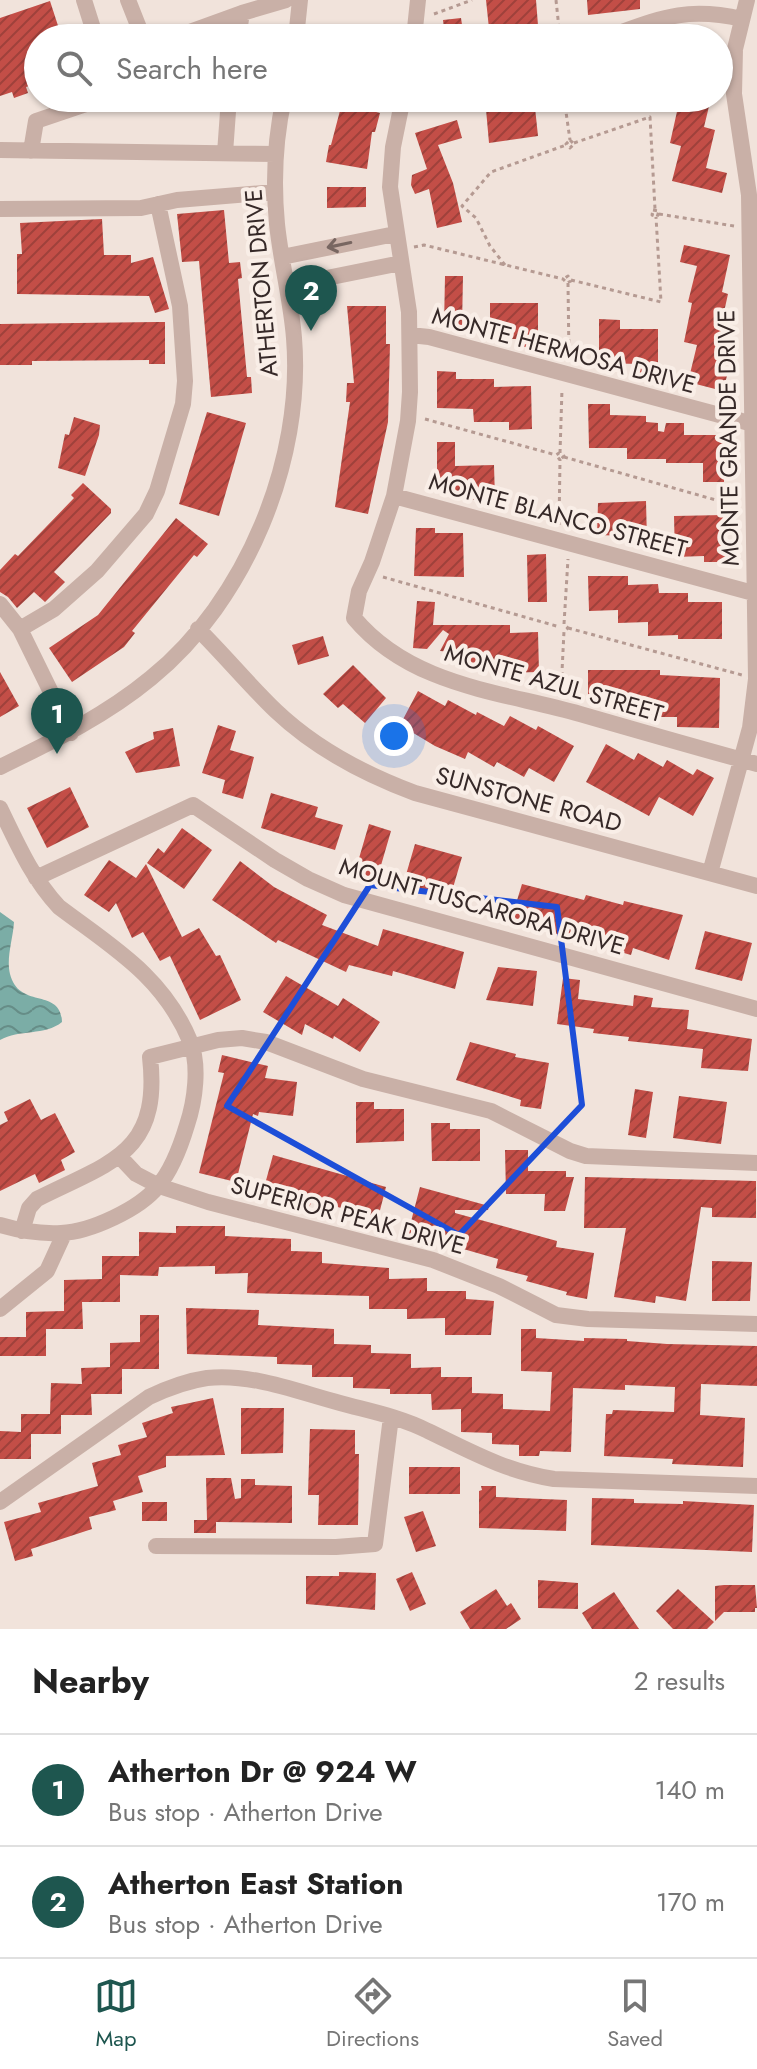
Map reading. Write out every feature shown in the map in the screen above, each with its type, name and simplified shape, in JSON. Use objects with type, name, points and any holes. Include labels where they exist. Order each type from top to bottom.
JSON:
[{"type":"street","points":[[84,0],[92,24]]},
{"type":"street","points":[[128,0],[137,24]]},
{"type":"street","points":[[212,24],[286,0]]},
{"type":"street","points":[[297,24],[300,0]]},
{"type":"street","points":[[416,24],[418,0]]},
{"type":"street","name":"MONTE GRANDE DRIVE","points":[[710,873],[749,762],[756,679],[749,195],[734,94],[735,49],[747,0]]},
{"type":"street","points":[[645,24],[688,12],[742,19]]},
{"type":"street","points":[[240,24],[242,13]]},
{"type":"street","points":[[31,151],[36,121],[63,112]]},
{"type":"street","points":[[225,153],[228,112]]},
{"type":"street","name":"ATHERTON DRIVE","points":[[0,767],[71,733],[153,676],[198,629],[246,559],[278,480],[288,438],[295,367],[275,192],[282,112]]},
{"type":"street","points":[[367,573],[394,496],[408,414],[410,335],[390,187],[393,147],[400,112]]},
{"type":"street","points":[[0,150],[276,154]]},
{"type":"street","points":[[0,209],[141,208],[177,200],[275,192]]},
{"type":"street","points":[[20,629],[54,609],[97,571],[146,514],[157,491],[183,404],[185,381],[180,306],[158,204]]},
{"type":"street","points":[[282,257],[395,234]]},
{"type":"street","points":[[287,286],[401,263]]},
{"type":"street","name":"MONTE HERMOSA DRIVE","points":[[410,335],[429,337],[753,424]]},
{"type":"street","name":"MONTE BLANCO STREET","points":[[394,496],[756,593]]},
{"type":"street","name":"MONTE AZUL STREET","points":[[367,573],[359,591],[354,618],[371,637],[407,663],[450,682],[579,714],[749,762]]},
{"type":"street","points":[[0,604],[20,629],[71,733]]},
{"type":"street","name":"SUNSTONE ROAD","points":[[198,629],[284,718],[324,749],[359,770],[415,793],[757,886]]},
{"type":"street","name":"MOUNT TUSCARORA DRIVE","points":[[36,878],[193,805],[275,860],[344,895],[757,1009]]},
{"type":"street","points":[[0,808],[36,878],[59,907],[154,982],[192,1045],[194,1091],[191,1115],[183,1139],[159,1186],[140,1203],[115,1217],[64,1234],[22,1231],[0,1225]]},
{"type":"street","points":[[22,1231],[29,1208],[37,1199],[120,1157],[131,1145],[144,1125],[152,1087],[150,1057],[192,1045],[242,1038],[266,1042],[363,1079],[491,1111],[586,1156],[757,1163]]},
{"type":"street","name":"SUPERIOR PEAK DRIVE","points":[[120,1157],[136,1174],[159,1186],[208,1202],[433,1260],[499,1286],[556,1315],[588,1319],[757,1324]]},
{"type":"street","points":[[0,1309],[47,1271],[64,1234]]},
{"type":"street","points":[[0,1502],[128,1409],[149,1397],[209,1378],[239,1378],[391,1417],[427,1430],[476,1456],[527,1474],[554,1479],[757,1486]]},
{"type":"street","points":[[156,1546],[336,1547],[375,1544],[391,1417]]},
{"type":"path","points":[[416,20],[472,0]]},
{"type":"path","points":[[556,0],[559,24]]},
{"type":"path","points":[[505,265],[490,246],[476,218],[462,206],[491,172],[566,145],[571,148],[567,112]]},
{"type":"path","points":[[572,142],[650,117],[655,209],[652,213],[721,224]]},
{"type":"path","points":[[569,282],[661,302],[658,216]]},
{"type":"path","points":[[424,245],[563,279],[568,276],[569,350]]},
{"type":"path","points":[[558,454],[562,399]]},
{"type":"path","points":[[408,414],[754,510]]},
{"type":"path","points":[[559,516],[562,459]]},
{"type":"path","points":[[561,686],[567,569]]},
{"type":"path","points":[[367,573],[756,679]]},
{"type":"highlighted area","points":[[370,885],[557,907],[582,1105],[459,1235],[227,1106]]},
{"type":"water","points":[[0,912],[14,922],[9,962],[15,985],[30,996],[55,1005],[62,1022],[48,1029],[0,1040]]},
{"type":"building","points":[[486,0],[536,0],[538,24],[489,24]]},
{"type":"building","points":[[587,0],[640,0],[640,9],[588,15]]},
{"type":"building","points":[[50,1],[57,24],[24,24],[24,94],[14,98],[12,92],[0,96],[0,18]]},
{"type":"building","points":[[461,18],[462,24],[443,24],[443,20]]},
{"type":"building","points":[[340,112],[380,113],[375,132],[372,132],[367,169],[326,162]]},
{"type":"building","points":[[486,112],[535,112],[538,136],[489,143]]},
{"type":"building","points":[[677,112],[708,112],[704,127],[715,130],[706,168],[727,173],[722,193],[672,181],[681,146],[670,143]]},
{"type":"building","points":[[457,120],[462,138],[438,145],[453,183],[462,222],[437,228],[429,189],[415,194],[411,185],[412,175],[427,169],[415,133]]},
{"type":"building","points":[[327,187],[366,187],[366,207],[327,208]]},
{"type":"building","points":[[224,210],[229,263],[240,262],[242,278],[238,279],[247,377],[251,377],[252,393],[211,397],[199,261],[182,262],[177,214]]},
{"type":"building","points":[[102,219],[104,255],[131,255],[131,263],[153,257],[169,309],[155,313],[149,296],[17,294],[17,254],[22,254],[20,223]]},
{"type":"building","points":[[684,245],[730,255],[722,292],[728,294],[720,330],[731,333],[723,371],[728,372],[723,391],[688,382],[697,345],[684,342],[692,303],[688,302],[697,266],[680,262]]},
{"type":"building","points":[[445,276],[463,276],[462,326],[444,326]]},
{"type":"building","points":[[490,303],[538,303],[538,347],[519,347],[519,339],[490,339]]},
{"type":"building","points":[[347,306],[386,306],[386,344],[390,344],[388,422],[368,514],[335,507],[350,402],[346,402],[347,383],[354,383]]},
{"type":"building","points":[[599,319],[620,320],[620,329],[658,329],[658,379],[639,378],[639,364],[599,363]]},
{"type":"building","points":[[165,322],[165,364],[149,364],[149,360],[32,361],[32,365],[0,365],[0,324]]},
{"type":"building","points":[[437,371],[456,372],[456,379],[494,379],[494,387],[531,386],[532,429],[509,430],[509,422],[474,422],[473,409],[437,408]]},
{"type":"building","points":[[588,404],[610,404],[610,415],[646,416],[646,422],[658,423],[658,431],[664,432],[666,423],[684,423],[684,435],[724,435],[724,482],[703,482],[703,463],[627,459],[627,448],[589,448]]},
{"type":"building","points":[[207,412],[246,423],[219,516],[179,504]]},
{"type":"building","points":[[74,417],[100,425],[85,476],[58,468],[65,434],[69,435]]},
{"type":"building","points":[[437,442],[455,442],[455,466],[494,465],[495,499],[473,500],[473,492],[437,492]]},
{"type":"building","points":[[83,483],[111,509],[111,513],[54,572],[65,582],[45,602],[34,592],[17,608],[0,592],[0,570],[15,554],[18,556],[74,498],[71,495]]},
{"type":"building","points":[[646,501],[647,541],[629,542],[628,536],[597,535],[598,503]]},
{"type":"building","points":[[724,515],[726,562],[704,562],[704,556],[675,557],[674,516]]},
{"type":"building","points":[[176,518],[208,544],[197,557],[194,555],[132,631],[135,633],[124,647],[72,682],[49,648],[98,615]]},
{"type":"building","points":[[416,528],[435,528],[435,533],[463,533],[464,577],[414,576]]},
{"type":"building","points":[[546,554],[547,602],[528,602],[527,555]]},
{"type":"building","points":[[588,576],[628,576],[628,585],[658,584],[659,593],[688,593],[688,602],[722,602],[722,639],[648,636],[648,622],[618,623],[618,610],[589,611]]},
{"type":"building","points":[[417,601],[435,602],[433,625],[510,625],[510,633],[538,632],[539,672],[490,673],[489,663],[451,664],[451,652],[440,651],[449,634],[443,630],[427,649],[413,648]]},
{"type":"building","points":[[323,636],[329,656],[298,665],[292,645]]},
{"type":"building","points":[[353,665],[386,698],[365,723],[343,704],[338,708],[323,694]]},
{"type":"building","points":[[588,670],[660,670],[660,675],[720,678],[719,728],[677,727],[677,717],[648,717],[648,709],[618,709],[618,701],[588,701]]},
{"type":"building","points":[[0,672],[19,706],[0,717]]},
{"type":"building","points":[[418,691],[445,706],[448,700],[504,726],[510,716],[536,730],[538,726],[574,746],[554,782],[529,768],[524,777],[497,762],[494,767],[468,752],[465,759],[400,725]]},
{"type":"building","points":[[218,725],[236,731],[230,750],[254,757],[243,799],[222,793],[225,780],[202,773]]},
{"type":"building","points":[[173,728],[180,766],[136,773],[125,752],[154,739],[153,732]]},
{"type":"building","points":[[606,744],[634,760],[638,753],[663,767],[667,760],[693,775],[697,769],[714,778],[693,816],[659,797],[649,816],[586,782]]},
{"type":"building","points":[[70,787],[89,827],[47,848],[27,808]]},
{"type":"building","points":[[271,793],[318,807],[315,817],[343,825],[335,850],[261,828]]},
{"type":"building","points":[[369,824],[391,831],[377,879],[355,872]]},
{"type":"building","points":[[182,828],[212,850],[184,889],[147,863],[158,848],[164,853]]},
{"type":"building","points":[[415,844],[462,857],[450,898],[403,885]]},
{"type":"building","points":[[109,860],[136,878],[146,864],[182,937],[199,928],[216,956],[220,955],[241,1000],[200,1020],[170,956],[160,961],[143,932],[132,938],[116,903],[109,912],[84,895]]},
{"type":"building","points":[[240,861],[274,887],[327,915],[322,925],[378,946],[383,929],[464,952],[455,989],[393,971],[392,976],[349,965],[346,972],[278,940],[276,943],[212,900]]},
{"type":"building","points":[[522,884],[584,900],[586,895],[683,915],[669,960],[633,948],[631,955],[511,920]]},
{"type":"building","points":[[705,931],[752,943],[742,981],[695,969]]},
{"type":"building","points":[[498,967],[537,971],[533,1006],[486,1000]]},
{"type":"building","points":[[286,976],[338,1006],[343,998],[380,1022],[360,1052],[334,1036],[333,1039],[305,1024],[302,1035],[263,1012]]},
{"type":"building","points":[[563,978],[580,980],[578,999],[633,1006],[634,995],[653,998],[651,1007],[689,1010],[687,1029],[752,1039],[748,1071],[701,1068],[703,1049],[628,1041],[629,1037],[593,1033],[594,1029],[557,1024]]},
{"type":"building","points":[[470,1042],[516,1054],[515,1057],[549,1063],[541,1109],[520,1106],[521,1100],[456,1080]]},
{"type":"building","points":[[222,1055],[268,1066],[265,1078],[297,1082],[293,1116],[253,1114],[236,1182],[199,1173],[224,1073],[218,1072]]},
{"type":"building","points":[[635,1089],[653,1092],[646,1138],[628,1135]]},
{"type":"building","points":[[679,1096],[727,1102],[721,1144],[673,1138]]},
{"type":"building","points":[[30,1099],[41,1120],[55,1113],[75,1152],[61,1160],[65,1170],[39,1183],[35,1174],[0,1191],[0,1125],[8,1121],[4,1112]]},
{"type":"building","points":[[356,1102],[374,1102],[374,1109],[404,1109],[404,1141],[356,1143]]},
{"type":"building","points":[[431,1123],[450,1123],[450,1129],[480,1129],[480,1161],[432,1161]]},
{"type":"building","points":[[505,1150],[528,1150],[528,1171],[566,1171],[566,1177],[574,1177],[565,1211],[544,1211],[545,1194],[506,1194]]},
{"type":"building","points":[[273,1155],[386,1187],[378,1218],[312,1200],[309,1208],[262,1195]]},
{"type":"building","points":[[585,1177],[756,1181],[756,1218],[712,1217],[712,1208],[701,1207],[686,1301],[656,1296],[655,1303],[614,1297],[626,1228],[584,1228]]},
{"type":"building","points":[[420,1187],[489,1206],[488,1210],[455,1210],[455,1213],[557,1241],[556,1247],[594,1253],[587,1299],[566,1295],[567,1292],[526,1281],[528,1276],[496,1268],[498,1259],[408,1233]]},
{"type":"building","points":[[176,1226],[225,1226],[225,1236],[291,1239],[291,1251],[322,1252],[322,1263],[389,1268],[389,1279],[427,1278],[427,1291],[466,1291],[466,1299],[494,1301],[491,1335],[445,1335],[445,1318],[407,1319],[407,1309],[369,1309],[369,1296],[247,1293],[248,1273],[215,1274],[215,1266],[159,1267],[158,1276],[120,1275],[120,1302],[82,1302],[83,1329],[46,1329],[46,1356],[0,1356],[0,1337],[26,1337],[26,1312],[64,1311],[64,1280],[102,1279],[102,1256],[139,1256],[139,1232],[176,1233]]},
{"type":"building","points":[[712,1261],[752,1262],[750,1301],[712,1301]]},
{"type":"building","points":[[186,1308],[259,1310],[258,1325],[334,1329],[334,1344],[371,1345],[371,1353],[411,1354],[411,1368],[441,1367],[441,1377],[472,1377],[472,1393],[503,1394],[503,1409],[550,1411],[552,1372],[521,1371],[521,1329],[536,1329],[536,1338],[757,1346],[757,1386],[701,1384],[700,1415],[745,1418],[743,1467],[672,1464],[673,1459],[604,1456],[606,1414],[612,1414],[613,1410],[674,1412],[675,1387],[625,1385],[625,1390],[573,1388],[571,1452],[540,1451],[539,1456],[519,1456],[519,1445],[492,1444],[492,1433],[461,1432],[461,1409],[432,1410],[431,1394],[390,1394],[390,1389],[353,1388],[353,1377],[312,1377],[312,1365],[277,1364],[277,1357],[187,1354]]},
{"type":"building","points":[[140,1315],[159,1315],[159,1369],[122,1369],[122,1394],[91,1394],[92,1415],[61,1415],[61,1434],[31,1434],[31,1459],[0,1459],[0,1431],[21,1432],[21,1414],[50,1414],[51,1383],[82,1384],[81,1368],[110,1367],[110,1343],[140,1342]]},
{"type":"building","points":[[213,1398],[225,1455],[166,1456],[166,1467],[138,1476],[143,1492],[113,1501],[116,1510],[89,1517],[92,1529],[31,1549],[33,1556],[15,1561],[4,1522],[41,1512],[38,1503],[98,1486],[92,1463],[121,1455],[118,1445],[147,1437],[142,1423],[173,1413],[171,1407]]},
{"type":"building","points":[[241,1408],[284,1408],[283,1453],[241,1454]]},
{"type":"building","points":[[310,1429],[355,1430],[355,1454],[359,1454],[358,1525],[318,1525],[319,1495],[308,1495]]},
{"type":"building","points":[[409,1467],[460,1467],[460,1494],[409,1494]]},
{"type":"building","points":[[206,1478],[231,1478],[235,1499],[241,1498],[241,1479],[255,1479],[255,1485],[292,1486],[292,1523],[216,1522],[216,1533],[194,1533],[194,1520],[207,1520]]},
{"type":"building","points":[[481,1486],[496,1486],[496,1497],[567,1500],[566,1531],[479,1528]]},
{"type":"building","points":[[592,1498],[634,1499],[634,1503],[683,1504],[683,1501],[754,1505],[752,1552],[591,1545]]},
{"type":"building","points":[[142,1502],[167,1502],[167,1521],[142,1521]]},
{"type":"building","points":[[423,1511],[436,1546],[416,1552],[404,1517]]},
{"type":"building","points":[[339,1572],[376,1573],[375,1610],[306,1604],[306,1576],[339,1576]]},
{"type":"building","points":[[412,1572],[426,1604],[410,1611],[396,1579]]},
{"type":"building","points":[[538,1580],[578,1583],[578,1609],[538,1608]]},
{"type":"building","points":[[755,1585],[755,1612],[724,1612],[715,1621],[715,1586]]},
{"type":"building","points":[[496,1589],[507,1606],[511,1603],[521,1619],[506,1629],[470,1629],[460,1612]]},
{"type":"building","points":[[678,1589],[714,1622],[707,1629],[673,1629],[656,1611]]},
{"type":"building","points":[[614,1592],[639,1629],[592,1629],[582,1613]]},
{"type":"place","name":"Atherton East Station","points":[[311,331]]},
{"type":"place","name":"Atherton Dr @ 924 W","points":[[57,754]]}]
